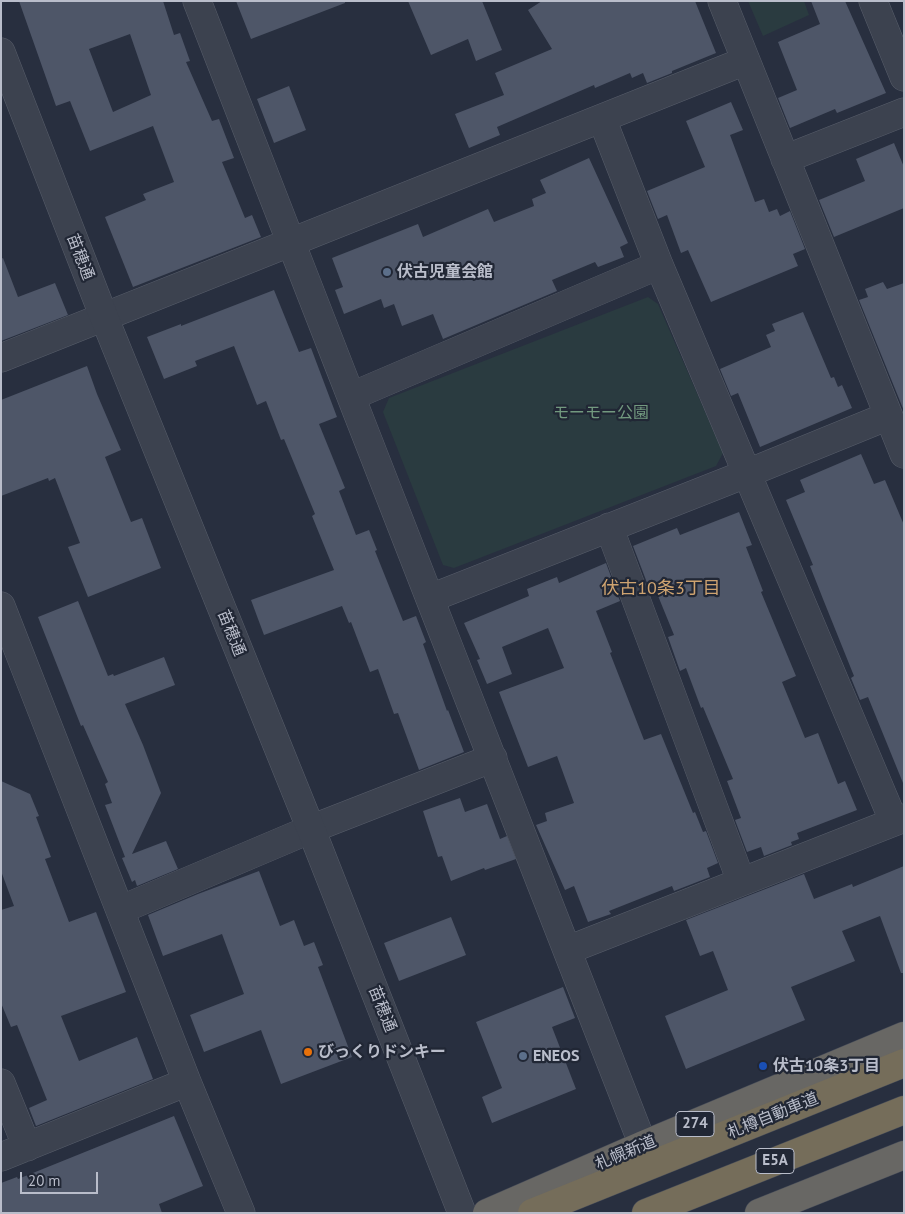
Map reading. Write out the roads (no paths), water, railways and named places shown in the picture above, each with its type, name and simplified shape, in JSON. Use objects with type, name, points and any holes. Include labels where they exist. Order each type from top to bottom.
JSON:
[{"type":"highway","name":"札幌新道","points":[[487,1213],[904,1036]]},
{"type":"highway","name":"札樽自動車道","points":[[532,1213],[904,1063]]},
{"type":"highway","name":"E5A","points":[[646,1213],[904,1110]]},
{"type":"highway","points":[[759,1213],[904,1155]]},
{"type":"street","points":[[197,1],[568,950],[642,1146]]},
{"type":"street","points":[[722,1],[904,454]]},
{"type":"street","points":[[873,1],[904,77]]},
{"type":"street","name":"苗穂通","points":[[1,52],[104,317],[311,829],[462,1213]]},
{"type":"street","points":[[1,358],[746,61]]},
{"type":"street","points":[[785,159],[904,112]]},
{"type":"street","points":[[568,950],[899,820],[659,265],[602,119]]},
{"type":"street","points":[[352,396],[659,265]]},
{"type":"street","points":[[431,598],[748,474],[888,416]]},
{"type":"street","points":[[609,527],[742,881]]},
{"type":"street","points":[[1,606],[240,1213]]},
{"type":"street","points":[[120,910],[311,829],[493,758]]},
{"type":"street","points":[[1,1157],[187,1082]]},
{"type":"street","points":[[1,1083],[27,1147]]},
{"type":"place","name":"伏古児童会館","points":[[387,272]]},
{"type":"place","name":"びっくりドンキー","points":[[308,1052]]},
{"type":"place","name":"ENEOS","points":[[523,1056]]},
{"type":"place","name":"伏古10条3丁目","points":[[763,1066]]},
{"type":"district","name":"伏古10条3丁目","points":[[661,589]]},
{"type":"park label","name":"モーモー公園","points":[[601,413]]}]
